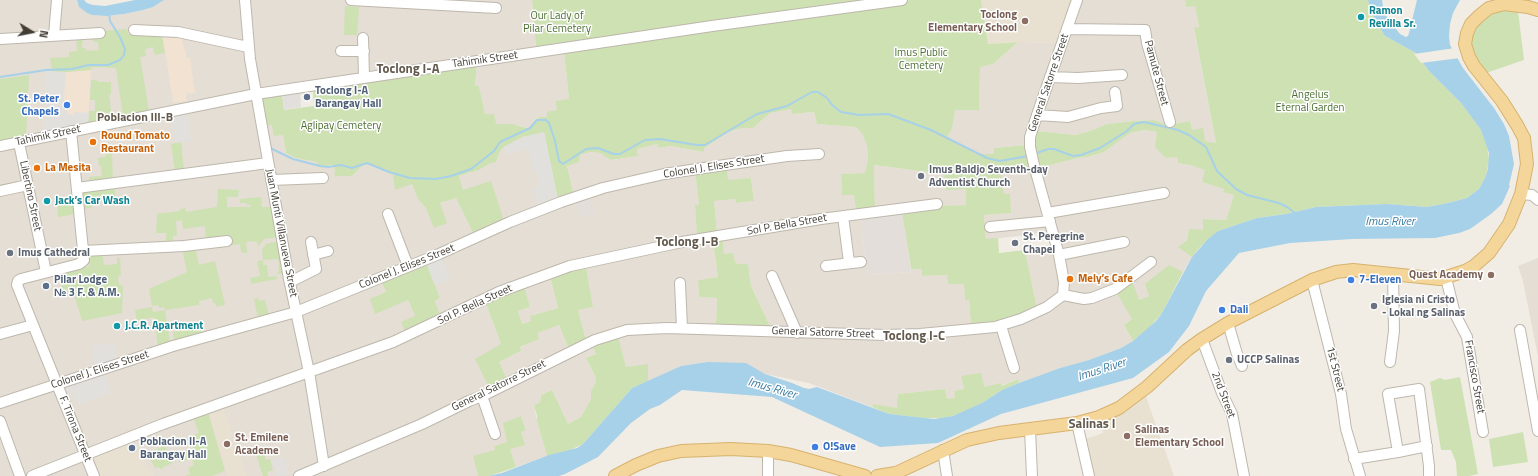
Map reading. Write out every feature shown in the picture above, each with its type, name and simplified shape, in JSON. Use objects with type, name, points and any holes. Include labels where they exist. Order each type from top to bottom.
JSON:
[{"type":"main road","points":[[877,476],[896,474],[943,450],[967,440],[999,433],[1077,423],[1099,417],[1119,408],[1133,399],[1187,350],[1202,339],[1228,323],[1312,280],[1336,272],[1353,270],[1440,279],[1446,278],[1474,266],[1489,253],[1509,224],[1521,194],[1527,164],[1524,138],[1511,113],[1474,66],[1467,52],[1467,33],[1471,24],[1489,8],[1504,4],[1538,10]]},
{"type":"main road","points":[[615,476],[650,459],[681,451],[731,449],[768,451],[791,455],[865,476]]},
{"type":"street","points":[[54,35],[57,0]]},
{"type":"street","name":"Juan Munti Villanueva Street","points":[[245,0],[248,47],[290,282],[309,372],[324,466]]},
{"type":"street","points":[[351,0],[463,3],[496,8]]},
{"type":"street","name":"Tahimik Street","points":[[0,146],[256,94],[364,77],[902,0]]},
{"type":"street","name":"General Satorre Street","points":[[299,476],[395,436],[482,396],[595,340],[627,330],[682,328],[886,336],[955,332],[1001,326],[1047,307],[1063,296],[1064,282],[1059,255],[1034,165],[1030,147],[1030,137],[1036,115],[1077,0]]},
{"type":"street","points":[[134,30],[178,32],[248,47]]},
{"type":"street","name":"Pamute Street","points":[[1067,30],[1145,30],[1146,43],[1170,122]]},
{"type":"street","points":[[0,39],[100,33]]},
{"type":"street","points":[[363,38],[364,77]]},
{"type":"street","points":[[341,51],[364,51]]},
{"type":"street","points":[[1050,77],[1078,78],[1122,75]]},
{"type":"street","points":[[1036,115],[1068,117],[1101,108],[1117,106],[1115,92]]},
{"type":"street","points":[[46,272],[83,262],[71,132]]},
{"type":"street","name":"Libertino Street","points":[[19,143],[46,272]]},
{"type":"street","name":"Colonel J. Elises Street","points":[[0,403],[173,346],[296,312],[454,247],[510,222],[603,188],[664,174],[787,156],[819,154]]},
{"type":"street","points":[[77,188],[268,163]]},
{"type":"street","points":[[271,180],[323,178]]},
{"type":"street","points":[[0,191],[28,185]]},
{"type":"street","points":[[990,227],[1049,217],[1164,193]]},
{"type":"street","points":[[1521,194],[1532,195],[1538,200]]},
{"type":"street","name":"Sol P. Bella Street","points":[[32,476],[193,413],[393,342],[499,292],[570,266],[682,242],[843,216],[937,204]]},
{"type":"street","points":[[388,214],[408,266]]},
{"type":"street","points":[[843,216],[848,262]]},
{"type":"street","points":[[83,251],[188,245],[227,241]]},
{"type":"street","points":[[290,282],[316,269],[311,242]]},
{"type":"street","points":[[1059,255],[1124,242]]},
{"type":"street","points":[[313,255],[328,251]]},
{"type":"street","points":[[826,266],[848,262],[861,262]]},
{"type":"street","points":[[1063,296],[1084,299],[1097,296],[1115,289],[1152,262]]},
{"type":"street","name":"F. Tirona Street","points":[[46,272],[20,279],[17,284],[94,476]]},
{"type":"street","points":[[1390,362],[1394,331],[1393,274]]},
{"type":"street","points":[[772,276],[797,333]]},
{"type":"street","name":"Francisco Street","points":[[1446,278],[1456,314],[1467,337],[1483,432]]},
{"type":"street","name":"1st Street","points":[[1312,280],[1341,394],[1346,429],[1360,476]]},
{"type":"street","points":[[680,283],[682,328]]},
{"type":"street","points":[[1228,323],[1242,366]]},
{"type":"street","points":[[0,334],[33,325]]},
{"type":"street","points":[[1001,326],[1014,368]]},
{"type":"street","points":[[1520,330],[1538,431]]},
{"type":"street","name":"2nd Street","points":[[1202,339],[1222,393],[1232,414],[1244,476]]},
{"type":"street","points":[[1398,452],[1388,394],[1419,389],[1427,446],[1429,476]]},
{"type":"street","points":[[482,396],[495,434]]},
{"type":"street","points":[[0,422],[20,476]]},
{"type":"street","points":[[1077,423],[1089,476]]},
{"type":"street","points":[[1030,429],[1032,476]]},
{"type":"street","points":[[1354,459],[1427,446]]},
{"type":"street","points":[[943,450],[947,476]]},
{"type":"street","points":[[768,451],[768,476]]},
{"type":"shaded area","points":[[0,0],[77,0],[79,7],[87,13],[106,16],[143,10],[153,7],[164,0],[532,0],[536,48],[253,88],[272,125],[283,135],[286,153],[296,158],[330,166],[334,165],[335,176],[352,176],[362,166],[369,164],[412,184],[418,199],[426,208],[456,198],[474,235],[381,281],[386,292],[375,313],[408,300],[415,316],[406,333],[485,301],[501,344],[489,387],[323,471],[592,345],[596,354],[586,358],[596,378],[595,384],[591,391],[591,399],[581,417],[568,424],[552,390],[541,395],[540,402],[534,405],[547,456],[516,467],[510,449],[521,431],[526,429],[521,416],[507,442],[494,446],[495,450],[476,467],[478,476],[0,476]]},
{"type":"shaded area","name":"Toclong Elementary School","points":[[981,0],[1073,0],[1060,43],[1012,42],[988,44]]},
{"type":"shaded area","points":[[1081,0],[1185,0],[1186,7],[1195,5],[1199,28],[1194,29],[1216,143],[1205,141],[1192,130],[1190,121],[1168,125],[1154,120],[1107,124],[1076,135],[1036,131]]},
{"type":"shaded area","points":[[162,33],[181,36],[187,58],[190,57],[195,93],[186,94],[187,101],[173,103]]},
{"type":"shaded area","points":[[1018,42],[1060,43],[1027,145],[995,148],[994,154],[976,154],[947,137],[952,129],[954,110],[979,110],[980,67],[993,64]]},
{"type":"shaded area","points":[[564,51],[569,99],[557,110],[547,117],[540,117],[535,120],[531,127],[527,128],[519,125],[495,124],[485,114],[479,86],[475,86],[477,63]]},
{"type":"shaded area","name":"St. Peter Chapels","points":[[91,70],[88,123],[44,132],[46,71],[66,72]]},
{"type":"shaded area","points":[[46,71],[66,72],[63,110],[68,111],[68,114],[73,115],[74,112],[89,113],[88,123],[44,132]]},
{"type":"shaded area","points":[[300,91],[301,107],[284,110],[282,94]]},
{"type":"shaded area","points":[[791,109],[792,114],[814,112],[817,124],[856,127],[863,135],[867,146],[868,158],[865,173],[841,174],[842,195],[854,195],[856,211],[785,221],[717,233],[714,201],[736,199],[736,203],[754,201],[751,178],[728,181],[727,167],[819,156],[819,152],[793,153],[671,171],[613,184],[574,195],[567,165],[579,162],[580,155],[590,152],[600,153],[612,160],[638,156],[637,149],[657,144],[659,148],[670,146],[704,152],[704,148],[730,131],[742,128],[753,128],[770,113]]},
{"type":"shaded area","points":[[187,110],[191,141],[175,143],[170,113]]},
{"type":"shaded area","points":[[1145,130],[1158,132],[1177,157],[1178,163],[1206,170],[1202,182],[1224,189],[1234,195],[1226,220],[1203,219],[1203,230],[1189,230],[1187,240],[1179,246],[1192,257],[1183,272],[1149,296],[1139,300],[1132,319],[1124,325],[1133,341],[1121,348],[1019,383],[1017,379],[1001,386],[1000,383],[984,387],[961,376],[964,389],[954,391],[955,398],[947,400],[945,389],[898,394],[898,409],[873,404],[872,407],[809,383],[707,362],[681,366],[648,381],[648,374],[626,367],[618,336],[635,332],[928,337],[1063,300],[1062,252],[1038,168],[1104,152],[1130,133]]},
{"type":"shaded area","points":[[544,132],[558,200],[539,208],[533,188],[540,185],[536,171],[534,172],[528,149],[506,155],[504,147],[523,137]]},
{"type":"shaded area","points":[[523,137],[558,200],[504,221],[463,190],[459,176],[479,170],[496,162],[500,151],[504,147]]},
{"type":"shaded area","points":[[874,165],[944,173],[966,189],[967,205],[875,208]]},
{"type":"shaded area","points":[[1031,167],[1049,232],[986,240],[984,215],[1011,213],[1009,193],[1004,194],[1001,170]]},
{"type":"shaded area","points":[[695,171],[699,204],[695,205],[697,236],[621,251],[441,317],[435,301],[440,298],[426,262],[603,190]]},
{"type":"shaded area","points":[[590,195],[596,214],[580,218],[575,200]]},
{"type":"shaded area","points":[[902,213],[911,272],[868,275],[860,217]]},
{"type":"shaded area","points":[[860,217],[868,275],[911,272],[911,269],[922,269],[922,276],[947,275],[964,283],[965,300],[969,300],[971,326],[946,326],[946,328],[928,330],[927,328],[920,328],[918,331],[770,326],[751,286],[748,265],[739,264],[724,254],[723,240]]},
{"type":"shaded area","points":[[713,241],[718,277],[698,280],[699,297],[717,298],[716,325],[664,324],[586,340],[578,310],[593,307],[586,266]]},
{"type":"shaded area","points":[[1053,246],[1062,292],[1037,309],[1025,250]]},
{"type":"shaded area","points":[[441,256],[451,281],[434,284],[426,262]]},
{"type":"shaded area","points":[[1538,258],[1538,357],[1523,281],[1518,266]]},
{"type":"shaded area","points":[[550,276],[558,308],[530,316],[532,321],[522,324],[518,311],[530,307],[524,285]]},
{"type":"shaded area","points":[[559,325],[569,349],[507,379],[499,362],[521,351],[519,348],[538,339],[536,333]]},
{"type":"shaded area","points":[[114,342],[117,360],[96,367],[90,347]]},
{"type":"shaded area","points":[[104,371],[111,393],[78,405],[74,393],[65,396],[61,386]]},
{"type":"shaded area","name":"Salinas Elementary School","points":[[1145,394],[1174,476],[1093,476],[1086,439],[1103,433],[1101,420]]},
{"type":"shaded area","name":"St. Emilene Academe","points":[[223,406],[247,476],[227,476],[208,412]]},
{"type":"shaded area","points":[[125,443],[131,455],[140,451],[154,476],[99,476],[91,457]]},
{"type":"shaded area","points":[[285,457],[289,475],[277,476],[272,460]]},
{"type":"green space","name":"Our Lady of Pilar Cemetery","points":[[532,0],[870,0],[787,10],[536,48]]},
{"type":"green space","points":[[910,0],[981,0],[988,44],[1018,42],[993,64],[980,67],[979,110],[955,110],[952,129],[947,137],[976,154],[994,154],[994,148],[1027,145],[1031,167],[1001,171],[1004,194],[1010,193],[1011,213],[984,215],[986,239],[998,238],[999,253],[1025,250],[1037,309],[999,323],[971,326],[969,300],[965,300],[964,284],[948,284],[947,275],[922,276],[922,269],[911,269],[902,213],[943,206],[966,205],[966,189],[946,190],[944,173],[874,165],[875,208],[856,211],[854,195],[842,195],[841,174],[865,173],[868,158],[867,146],[863,135],[856,127],[817,124],[814,112],[792,114],[791,109],[770,113],[753,128],[742,128],[730,131],[704,148],[704,152],[670,146],[659,148],[657,144],[637,149],[638,156],[611,160],[600,153],[590,152],[580,155],[579,162],[567,166],[574,195],[558,200],[544,133],[523,137],[504,147],[500,151],[496,162],[479,170],[459,176],[463,190],[491,181],[504,221],[474,235],[456,198],[440,203],[447,223],[434,228],[426,208],[418,199],[412,184],[395,190],[393,175],[369,164],[362,166],[352,176],[335,176],[334,165],[323,166],[317,164],[317,162],[296,158],[286,153],[283,135],[274,136],[272,125],[265,126],[261,97],[282,94],[284,110],[314,106],[313,88],[477,63],[475,86],[479,86],[485,114],[494,114],[496,124],[513,124],[527,128],[531,127],[535,120],[540,117],[547,117],[547,112],[557,110],[556,101],[569,99],[564,51]]},
{"type":"green space","name":"Angelus Eternal Garden","points":[[1185,0],[1368,0],[1371,13],[1385,36],[1416,53],[1429,71],[1461,103],[1481,130],[1487,146],[1489,160],[1486,176],[1479,189],[1467,198],[1427,207],[1387,204],[1316,207],[1286,214],[1257,218],[1218,231],[1200,247],[1192,257],[1178,247],[1187,240],[1189,229],[1203,230],[1203,219],[1226,220],[1234,195],[1223,192],[1224,189],[1202,182],[1205,170],[1178,163],[1177,157],[1166,158],[1155,147],[1157,132],[1145,130],[1130,133],[1104,152],[1038,168],[1033,146],[1036,131],[1076,135],[1107,124],[1154,120],[1168,125],[1190,121],[1192,130],[1203,128],[1205,141],[1216,143],[1194,28],[1199,27],[1195,6],[1186,7]]},
{"type":"green space","points":[[345,6],[359,7],[357,35],[344,35]]},
{"type":"green space","points":[[1504,10],[1518,11],[1524,60],[1486,73],[1475,59],[1470,47],[1471,32],[1490,13]]},
{"type":"green space","points":[[127,29],[128,34],[162,35],[165,53],[155,55],[153,47],[145,49],[146,56],[140,57],[149,111],[135,114],[134,112],[131,113],[131,115],[123,116],[116,68],[92,67],[91,70],[52,72],[50,58],[69,57],[69,52],[77,51],[76,37],[83,37],[82,48],[86,48],[86,51],[99,50],[98,42],[93,42],[93,36],[103,31]]},
{"type":"green space","points":[[29,75],[26,136],[0,141],[0,79]]},
{"type":"green space","points":[[91,80],[111,82],[111,94],[109,95],[112,118],[88,123],[89,111],[95,111],[95,100],[90,100]]},
{"type":"green space","points":[[181,142],[184,172],[175,173],[171,144]]},
{"type":"green space","points":[[112,151],[113,182],[89,185],[89,177],[102,176],[98,158],[106,157],[105,152]]},
{"type":"green space","points":[[727,167],[728,180],[751,178],[754,201],[736,203],[736,199],[714,201],[717,233],[697,236],[695,205],[699,204],[695,171]]},
{"type":"green space","points":[[115,185],[115,206],[111,204],[110,196],[93,197],[94,205],[90,208],[84,209],[82,190]]},
{"type":"green space","points":[[218,189],[239,190],[238,197],[227,197],[227,207],[250,207],[251,205],[247,205],[247,203],[240,203],[240,199],[261,197],[262,207],[272,207],[278,237],[264,239],[258,247],[257,241],[246,242],[247,253],[244,253],[241,252],[240,244],[232,245],[231,236],[206,242],[205,226],[183,229],[182,220],[176,221],[177,236],[173,236],[173,244],[166,245],[166,233],[156,233],[157,214],[180,211],[180,209],[185,208],[186,212],[217,207]]},
{"type":"green space","points":[[75,203],[76,214],[58,217],[57,206]]},
{"type":"green space","points":[[723,240],[724,254],[733,253],[735,262],[739,264],[748,264],[751,286],[770,326],[716,325],[717,298],[699,297],[698,280],[718,277],[713,241]]},
{"type":"green space","points":[[279,241],[284,273],[278,274],[278,259],[263,260],[262,250],[266,244]]},
{"type":"green space","points":[[195,247],[199,265],[215,261],[225,305],[217,307],[215,303],[213,303],[212,298],[199,301],[199,305],[165,310],[164,307],[159,308],[158,305],[152,306],[149,289],[187,272],[182,248]]},
{"type":"green space","points":[[102,252],[104,265],[117,264],[117,258],[120,258],[121,275],[118,276],[119,285],[123,286],[122,313],[82,321],[74,294],[65,296],[58,273],[89,266],[88,253]]},
{"type":"green space","points":[[263,260],[263,265],[267,265],[268,277],[277,276],[277,279],[251,284],[250,278],[260,276],[257,261]]},
{"type":"green space","points":[[426,262],[440,298],[435,301],[441,317],[406,333],[401,322],[415,316],[408,300],[375,314],[370,299],[386,292],[381,281]]},
{"type":"green space","points":[[1169,265],[1183,272],[1162,313],[1149,328],[1133,341],[1124,325],[1132,319],[1116,291],[1132,281],[1139,300],[1149,296],[1145,284]]},
{"type":"green space","points":[[586,266],[593,307],[578,310],[586,340],[569,349],[559,325],[537,333],[539,339],[520,347],[521,351],[499,362],[507,379],[489,387],[475,359],[501,344],[485,301],[524,285],[530,307],[518,311],[522,324],[531,321],[530,316],[558,308],[550,276]]},
{"type":"green space","points":[[258,298],[259,301],[265,300],[269,315],[258,318],[254,299]]},
{"type":"green space","points":[[152,307],[153,312],[165,310],[170,343],[158,347],[154,317],[137,321],[135,310]]},
{"type":"green space","points":[[201,324],[201,333],[174,342],[173,332],[197,328],[196,325]]},
{"type":"green space","points":[[618,336],[626,367],[648,364],[648,381],[632,388],[583,444],[570,450],[547,456],[534,405],[540,402],[541,395],[552,390],[568,424],[581,417],[591,399],[591,391],[595,384],[596,378],[586,358],[596,354],[592,345]]},
{"type":"green space","points":[[981,373],[984,387],[1000,383],[1002,386],[1018,379],[1019,383],[1002,390],[968,410],[953,416],[942,418],[923,418],[889,414],[872,407],[873,404],[897,408],[898,394],[945,389],[947,399],[955,398],[954,391],[964,389],[961,376]]},
{"type":"green space","points":[[1460,377],[1478,474],[1469,476],[1457,476],[1456,462],[1451,450],[1441,450],[1430,382],[1440,378],[1445,380]]},
{"type":"green space","points":[[208,412],[225,471],[212,476],[185,476],[190,474],[188,468],[194,465],[191,458],[180,463],[176,455],[193,448],[189,437],[199,433],[193,417]]},
{"type":"green space","points":[[521,416],[526,430],[521,432],[525,445],[510,449],[516,467],[489,476],[478,476],[473,456],[495,450],[494,446],[507,442],[503,423]]},
{"type":"green space","points":[[1523,432],[1528,462],[1493,467],[1489,439]]},
{"type":"green space","points":[[164,444],[173,463],[163,467],[163,469],[159,467],[155,468],[147,453],[162,447],[161,445]]},
{"type":"green space","points":[[263,449],[266,460],[270,459],[273,470],[267,472],[268,476],[263,476],[255,451]]},
{"type":"water","points":[[77,0],[84,0],[93,5],[105,6],[135,0],[164,0],[153,7],[143,10],[106,16],[87,13],[79,7]]},
{"type":"water","name":"Imus River","points":[[1368,0],[1382,0],[1384,13],[1400,34],[1406,37],[1409,33],[1417,0],[1460,0],[1453,13],[1450,24],[1450,45],[1463,68],[1494,108],[1504,124],[1509,136],[1514,164],[1510,186],[1502,204],[1470,229],[1435,238],[1352,239],[1290,243],[1239,253],[1206,291],[1189,326],[1169,352],[1133,378],[1001,414],[938,443],[880,447],[772,397],[682,390],[660,405],[650,409],[631,423],[598,457],[565,474],[559,476],[488,476],[502,473],[549,455],[577,448],[583,444],[632,388],[681,366],[707,362],[746,363],[765,374],[804,388],[809,389],[817,387],[889,414],[934,419],[953,416],[982,403],[1002,390],[1060,368],[1089,360],[1121,348],[1133,341],[1156,321],[1162,313],[1192,257],[1208,239],[1218,231],[1257,218],[1286,214],[1316,207],[1387,204],[1427,207],[1467,198],[1479,189],[1486,176],[1488,168],[1489,153],[1481,130],[1461,103],[1429,71],[1416,53],[1385,36],[1371,13]]},
{"type":"pier","points":[[1455,48],[1460,58],[1421,63],[1414,54]]},
{"type":"waterway","points":[[0,77],[46,70],[72,69],[89,65],[108,65],[120,60],[124,55],[125,49],[120,37],[110,21],[109,13]]},
{"type":"waterway","points":[[268,147],[293,159],[320,166],[328,167],[341,165],[352,168],[367,163],[389,172],[410,178],[436,179],[451,176],[471,169],[494,151],[500,142],[530,128],[537,120],[546,120],[549,123],[555,141],[559,161],[563,164],[586,149],[598,148],[614,154],[620,154],[645,140],[660,139],[705,145],[757,114],[787,106],[812,92],[818,92],[827,98],[832,105],[841,112],[859,115],[888,114],[931,130],[987,158],[1000,161],[1028,156]]},
{"type":"waterway","points":[[1034,154],[1048,149],[1054,149],[1073,156],[1081,155],[1100,148],[1127,131],[1134,124],[1144,122],[1178,130],[1189,135],[1206,147],[1217,171],[1236,189],[1247,195],[1279,203],[1295,213]]},
{"type":"place","name":"Ramon Revilla Sr.","points":[[1361,17]]},
{"type":"place","name":"Toclong Elementary School","points":[[1025,21]]},
{"type":"place","name":"Toclong I-A Barangay Hall","points":[[307,97]]},
{"type":"place","name":"St. Peter Chapels","points":[[67,105]]},
{"type":"place","name":"Round Tomato Restaurant","points":[[93,142]]},
{"type":"place","name":"La Mesita","points":[[37,168]]},
{"type":"place","name":"Imus Baldjo Seventh-day Adventist Church","points":[[921,176]]},
{"type":"place","name":"Jack’s Car Wash","points":[[47,201]]},
{"type":"place","name":"St. Peregrine Chapel","points":[[1015,243]]},
{"type":"place","name":"Imus Cathedral","points":[[10,253]]},
{"type":"place","name":"Quest Academy","points":[[1491,275]]},
{"type":"place","name":"Mely’s Cafe","points":[[1070,279]]},
{"type":"place","name":"7-Eleven","points":[[1351,280]]},
{"type":"place","name":"Pilar Lodge № 3 F. & A.M.","points":[[46,286]]},
{"type":"place","name":"Iglesia ni Cristo - Lokal ng Salinas","points":[[1374,306]]},
{"type":"place","name":"Dali","points":[[1222,310]]},
{"type":"place","name":"J.C.R. Apartment","points":[[117,326]]},
{"type":"place","name":"UCCP Salinas","points":[[1229,360]]},
{"type":"place","name":"Salinas Elementary School","points":[[1127,436]]},
{"type":"place","name":"St. Emilene Academe","points":[[227,444]]},
{"type":"place","name":"O!Save","points":[[815,447]]},
{"type":"place","name":"Poblacion II-A Barangay Hall","points":[[132,448]]},
{"type":"district","name":"Toclong I-A","points":[[408,70]]},
{"type":"district","name":"Poblacion III-B","points":[[135,118]]},
{"type":"district","name":"Toclong I-B","points":[[687,243]]},
{"type":"district","name":"Toclong I-C","points":[[914,337]]},
{"type":"district","name":"Salinas I","points":[[1092,425]]},
{"type":"park label","name":"Imus Public Cemetery","points":[[921,59]]},
{"type":"park label","name":"Aglipay Cemetery","points":[[341,126]]}]
